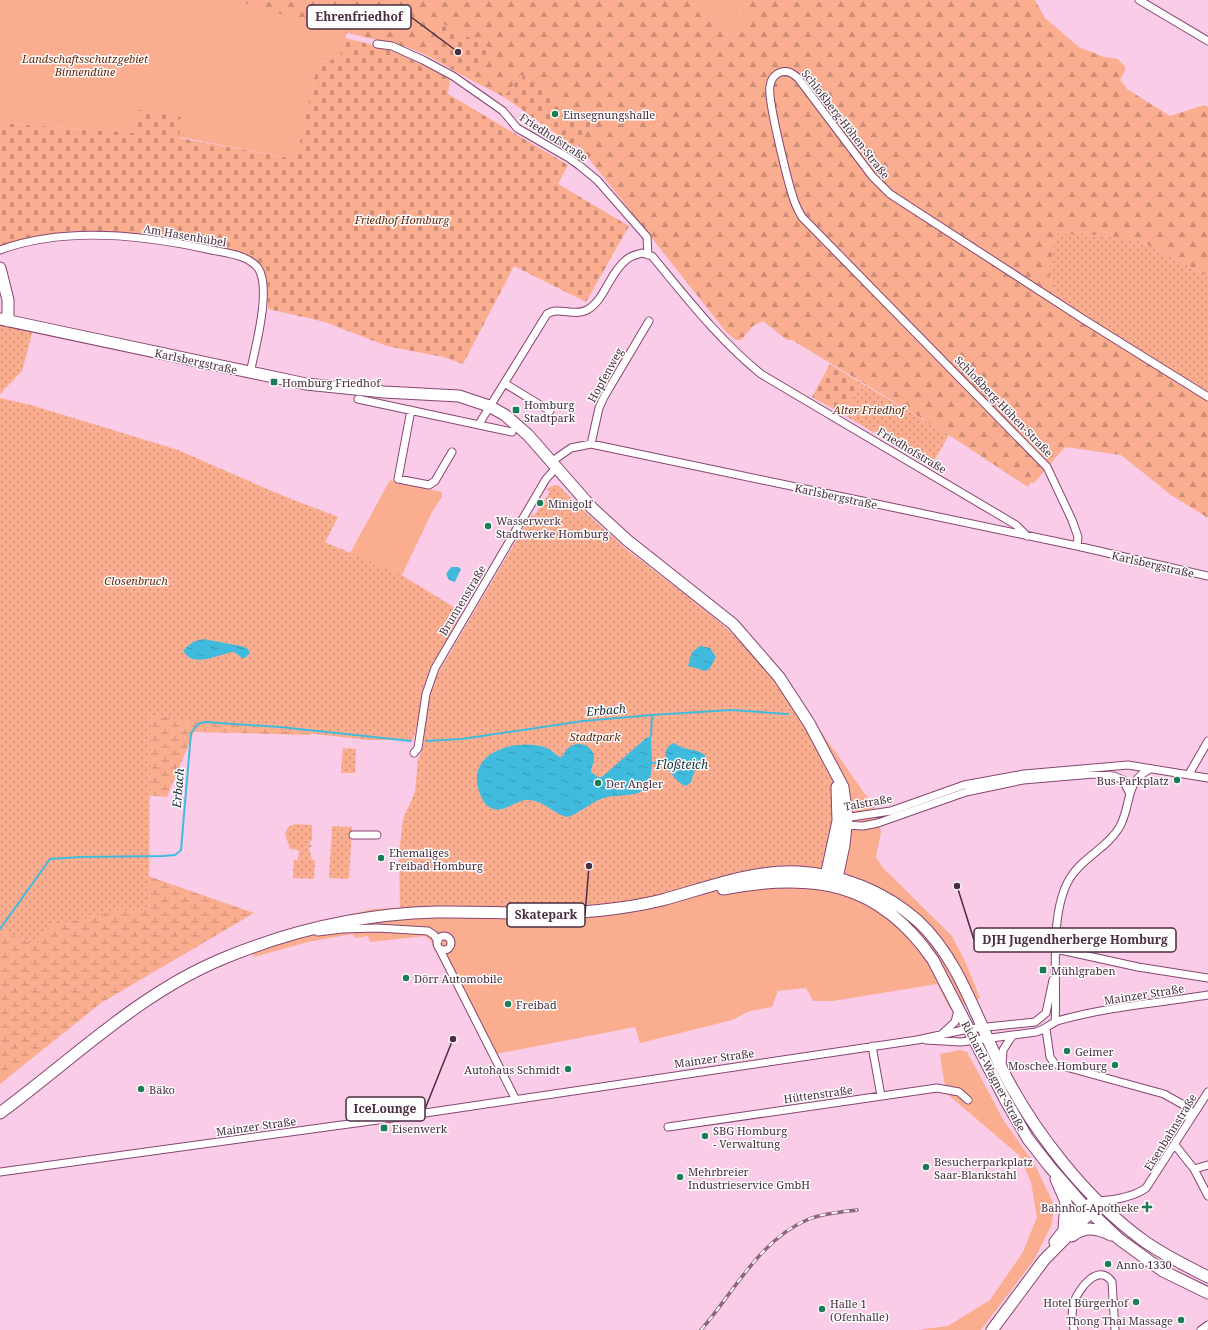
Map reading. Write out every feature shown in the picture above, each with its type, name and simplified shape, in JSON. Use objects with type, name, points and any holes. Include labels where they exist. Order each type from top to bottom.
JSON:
[{"type":"main road","points":[[0,268],[8,300],[4,320]]},
{"type":"main road","name":"Karlsbergstraße","points":[[4,320],[250,373],[317,385],[384,392],[459,396],[489,406],[513,422],[554,465]]},
{"type":"main road","points":[[0,1113],[109,1027],[163,990],[219,960],[298,932],[344,920],[417,913],[571,913],[612,909],[770,881],[831,879],[844,822],[834,772],[809,723],[798,706],[763,657],[733,624],[617,532],[586,503],[554,465]]},
{"type":"main road","name":"Richard-Wagner-Straße","points":[[831,879],[894,916],[920,940],[959,1007],[968,1029],[1016,1120],[1050,1167],[1088,1210],[1119,1239],[1163,1271],[1208,1293]]},
{"type":"main road","name":"Richard-Wagner-Straße","points":[[831,879],[861,885],[907,912],[929,933],[945,953],[983,1027],[1002,1069],[1050,1147],[1099,1201],[1126,1227],[1172,1259],[1208,1277]]},
{"type":"main road","points":[[1050,1167],[1066,1202],[1064,1229]]},
{"type":"main road","points":[[992,1330],[1044,1260],[1064,1229],[1099,1201]]},
{"type":"main road","points":[[1044,1260],[1060,1244],[1088,1210]]},
{"type":"main road","points":[[1060,1244],[1077,1232],[1089,1228],[1102,1230],[1119,1239]]},
{"type":"street","points":[[1139,0],[1208,41]]},
{"type":"street","name":"Friedhofstraße","points":[[377,44],[392,46],[424,60],[453,76],[502,111],[517,128],[570,158],[597,180],[647,237],[648,255],[652,256],[696,310],[736,352],[761,374],[1016,525],[1027,536]]},
{"type":"street","name":"Schloßberg-Höhen-Straße","points":[[1077,546],[1078,537],[1072,520],[1047,467],[802,217],[794,202],[770,95],[770,86],[773,78],[777,74],[785,71],[792,73],[798,78],[872,176],[890,194],[1088,322],[1208,396]]},
{"type":"street","name":"Am Hasenhübel","points":[[0,250],[39,241],[102,235],[131,236],[187,245],[239,256],[258,269],[262,280],[262,314],[250,373]]},
{"type":"street","points":[[479,424],[547,314],[552,311],[581,312],[587,310],[595,304],[625,260],[642,253],[648,255]]},
{"type":"street","name":"Hopfenweg","points":[[591,444],[599,408],[604,397],[649,321]]},
{"type":"street","points":[[504,383],[550,411]]},
{"type":"street","points":[[383,404],[384,392]]},
{"type":"street","points":[[358,399],[512,432]]},
{"type":"street","points":[[411,410],[398,479],[429,485],[435,481],[452,452]]},
{"type":"street","name":"Karlsbergstraße","points":[[554,465],[571,448],[591,444],[1077,546],[1208,576]]},
{"type":"street","name":"Brunnenstraße","points":[[414,753],[418,748],[426,694],[436,668],[554,465]]},
{"type":"street","points":[[1189,774],[1208,741]]},
{"type":"street","name":"Talstraße","points":[[844,822],[891,811],[964,786],[998,777],[1128,765],[1208,778]]},
{"type":"street","points":[[1054,973],[1055,1022],[1050,1020],[1046,1013],[1054,973],[1062,897],[1066,886],[1077,870],[1114,835],[1125,815],[1130,794],[1136,779],[1150,769]]},
{"type":"street","name":"Talstraße","points":[[844,822],[878,823],[966,792],[1022,780],[1094,774],[1114,776],[1123,780],[1130,794]]},
{"type":"street","points":[[354,835],[378,835]]},
{"type":"street","points":[[298,932],[377,928],[428,931],[434,935],[515,1098]]},
{"type":"street","points":[[439,945],[441,937],[446,937],[451,940],[450,956],[458,984]]},
{"type":"street","points":[[439,945],[446,950],[451,945]]},
{"type":"street","points":[[1056,949],[1138,966],[1208,978]]},
{"type":"street","name":"Mainzer Straße","points":[[0,1172],[308,1130],[872,1046],[918,1040],[974,1040],[1012,1036],[1046,1029],[1055,1022],[1083,1015],[1208,995]]},
{"type":"street","name":"Mainzer Straße","points":[[939,1034],[948,1030],[955,1022],[959,1007]]},
{"type":"street","name":"Mainzer Straße","points":[[918,1040],[939,1034],[968,1029],[1036,1022],[1046,1013],[1083,1015]]},
{"type":"street","points":[[1046,1029],[1050,1057],[1055,1064],[1171,1097],[1189,1108],[1189,1121]]},
{"type":"street","points":[[1002,1069],[1003,1050],[1012,1036]]},
{"type":"street","points":[[872,1046],[881,1096]]},
{"type":"street","name":"Hüttenstraße","points":[[668,1127],[937,1088],[959,1092],[968,1100]]},
{"type":"street","name":"Eisenbahnstraße","points":[[1099,1201],[1113,1200],[1138,1193],[1150,1184],[1208,1092]]},
{"type":"street","points":[[1175,1144],[1194,1169],[1208,1196]]},
{"type":"street","points":[[1194,1169],[1208,1165]]},
{"type":"street","points":[[1074,1330],[1072,1317],[1074,1302],[1087,1281],[1094,1276],[1101,1274],[1112,1282],[1115,1330]]},
{"type":"street","points":[[1201,1330],[1208,1325]]},
{"type":"green space","name":"Landschaftsschutzgebiet Binnendüne","points":[[0,0],[234,0],[347,33],[340,56],[329,61],[318,62],[296,159],[179,137],[139,110],[137,133],[0,123]]},
{"type":"green space","points":[[234,0],[699,0],[732,40],[752,24],[732,0],[1035,0],[1045,18],[1079,47],[1104,57],[1118,59],[1126,68],[1120,80],[1127,89],[1170,116],[1204,105],[1208,107],[1208,276],[1140,241],[1086,234],[1056,234],[1092,325],[1208,391],[1208,518],[1171,495],[1121,455],[1065,447],[1034,483],[1031,482],[1028,487],[949,435],[792,340],[787,340],[763,321],[753,326],[741,340],[736,340],[727,333],[578,145],[592,124],[521,75],[504,97],[471,80],[488,48],[443,24],[428,56],[407,47],[326,28]]},
{"type":"green space","points":[[699,0],[732,0],[752,24],[732,40]]},
{"type":"green space","points":[[443,24],[489,48],[471,80],[428,56]]},
{"type":"green space","name":"Friedhof Homburg","points":[[345,38],[389,49],[450,78],[448,94],[568,165],[558,184],[629,226],[586,302],[514,266],[463,364],[443,357],[387,346],[325,322],[268,309],[267,280],[261,266],[247,256],[236,251],[159,236],[116,232],[66,235],[0,246],[0,123],[137,133],[138,110],[181,117],[179,138],[296,159],[318,62],[329,61],[340,56]]},
{"type":"green space","points":[[521,75],[592,124],[576,148],[504,97]]},
{"type":"green space","points":[[1056,234],[1086,234],[1140,241],[1208,276],[1208,391],[1092,325],[1058,301],[1049,274]]},
{"type":"green space","points":[[0,324],[33,330],[22,371],[0,394]]},
{"type":"green space","points":[[830,364],[861,383],[844,415],[812,397]]},
{"type":"green space","name":"Alter Friedhof","points":[[861,383],[949,435],[931,466],[844,415]]},
{"type":"green space","name":"Closenbruch","points":[[0,398],[31,405],[178,450],[281,495],[338,517],[325,542],[403,576],[462,612],[430,673],[413,740],[369,740],[150,716],[149,910],[114,910],[87,918],[51,925],[36,944],[0,931]]},
{"type":"green space","points":[[390,480],[442,492],[442,497],[432,512],[381,619],[326,597]]},
{"type":"green space","name":"Stadtpark","points":[[554,485],[559,486],[593,520],[630,552],[726,628],[763,665],[777,683],[796,712],[814,745],[829,779],[832,797],[832,816],[825,862],[796,869],[754,871],[728,875],[636,900],[620,902],[565,906],[455,906],[400,908],[399,854],[403,819],[415,792],[418,759],[423,747],[426,715],[432,683],[532,514],[534,516],[550,492],[546,489]]},
{"type":"green space","points":[[0,643],[307,663],[310,735],[194,732],[167,797],[102,791],[73,850],[254,913],[101,1003],[0,1084]]},
{"type":"green space","points":[[803,723],[815,723],[874,807],[881,832],[876,857],[882,867],[952,936],[965,961],[980,998],[950,1009],[937,984],[833,1001],[813,1001],[806,988],[778,991],[772,1007],[750,1011],[732,1020],[640,1043],[635,1027],[491,1055],[430,940],[425,936],[370,942],[368,936],[355,938],[352,934],[308,942],[254,957],[246,944],[294,928],[373,909],[441,906],[576,906],[623,901],[743,872],[830,837],[833,804],[826,766]]},
{"type":"green space","points":[[343,748],[356,749],[355,773],[341,773]]},
{"type":"green space","points":[[295,824],[312,825],[312,841],[310,841],[310,845],[313,845],[309,848],[312,860],[315,861],[314,879],[293,878],[294,860],[298,860],[299,850],[290,849],[285,834],[288,827]]},
{"type":"green space","points":[[332,826],[352,827],[349,879],[329,878]]},
{"type":"green space","points":[[960,1050],[967,1052],[1004,1121],[1035,1165],[1054,1205],[1052,1224],[1034,1260],[981,1330],[918,1330],[948,1326],[990,1300],[1023,1252],[1037,1217],[1031,1182],[1019,1155],[946,1093],[940,1054]]},
{"type":"water","points":[[451,567],[458,567],[461,569],[455,582],[449,580],[446,574]]},
{"type":"water","points":[[203,639],[241,646],[247,648],[250,653],[245,658],[242,658],[234,652],[199,660],[192,659],[187,656],[183,650],[193,642]]},
{"type":"water","points":[[700,646],[710,648],[716,657],[710,668],[706,671],[688,666],[692,652]]},
{"type":"water","points":[[651,736],[652,768],[648,783],[644,789],[634,794],[607,797],[568,817],[532,800],[522,801],[500,809],[491,808],[484,801],[479,791],[477,778],[480,766],[487,757],[509,746],[535,745],[547,748],[560,757],[563,756],[570,746],[575,744],[585,745],[592,751],[594,756],[591,772],[598,777],[602,777],[646,738]]},
{"type":"water","name":"Floßteich","points":[[674,743],[678,746],[698,751],[705,755],[705,761],[694,772],[691,782],[686,786],[675,779],[667,766],[665,759],[665,753],[668,747]]},
{"type":"waterway","name":"Erbach","points":[[426,741],[462,739],[583,721],[652,715],[731,710],[788,714]]},
{"type":"waterway","points":[[651,736],[652,715]]},
{"type":"waterway","name":"Erbach","points":[[0,929],[50,859],[79,857],[163,856],[175,855],[181,850],[191,733],[198,724],[205,722],[280,727],[411,741]]},
{"type":"waterway","points":[[651,763],[665,762]]},
{"type":"railway","points":[[701,1330],[749,1268],[776,1239],[809,1219],[827,1214],[857,1210]]},
{"type":"place","name":"Ehrenfriedhof","points":[[458,52]]},
{"type":"place","name":"Einsegnungshalle","points":[[555,114]]},
{"type":"place","name":"Homburg Friedhof","points":[[274,382]]},
{"type":"place","name":"Homburg Stadtpark","points":[[516,410]]},
{"type":"place","name":"Minigolf","points":[[540,503]]},
{"type":"place","name":"Wasserwerk Stadtwerke Homburg","points":[[488,526]]},
{"type":"place","name":"Bus Parkplatz","points":[[1177,780]]},
{"type":"place","name":"Der Angler","points":[[598,783]]},
{"type":"place","name":"Ehemaliges Freibad Homburg","points":[[381,858]]},
{"type":"place","name":"Skatepark","points":[[589,866]]},
{"type":"place","name":"DJH Jugendherberge Homburg","points":[[957,886]]},
{"type":"place","name":"Mühlgraben","points":[[1043,970]]},
{"type":"place","name":"Dörr Automobile","points":[[406,978]]},
{"type":"place","name":"Freibad","points":[[508,1004]]},
{"type":"place","name":"IceLounge","points":[[453,1039]]},
{"type":"place","name":"Geimer","points":[[1067,1051]]},
{"type":"place","name":"Moschee Homburg","points":[[1115,1065]]},
{"type":"place","name":"Autohaus Schmidt","points":[[568,1069]]},
{"type":"place","name":"Bäko","points":[[141,1089]]},
{"type":"place","name":"Eisenwerk","points":[[384,1128]]},
{"type":"place","name":"SBG Homburg - Verwaltung","points":[[705,1136]]},
{"type":"place","name":"Besucherparkplatz Saar-Blankstahl","points":[[926,1167]]},
{"type":"place","name":"Mehrbreier Industrieservice GmbH","points":[[680,1177]]},
{"type":"place","name":"Bahnhof-Apotheke","points":[[1147,1207]]},
{"type":"place","name":"Anno 1330","points":[[1108,1264]]},
{"type":"place","name":"Hotel Bürgerhof","points":[[1136,1302]]},
{"type":"place","name":"Halle 1 (Ofenhalle)","points":[[822,1309]]},
{"type":"place","name":"Thong Thai Massage","points":[[1181,1320]]}]
